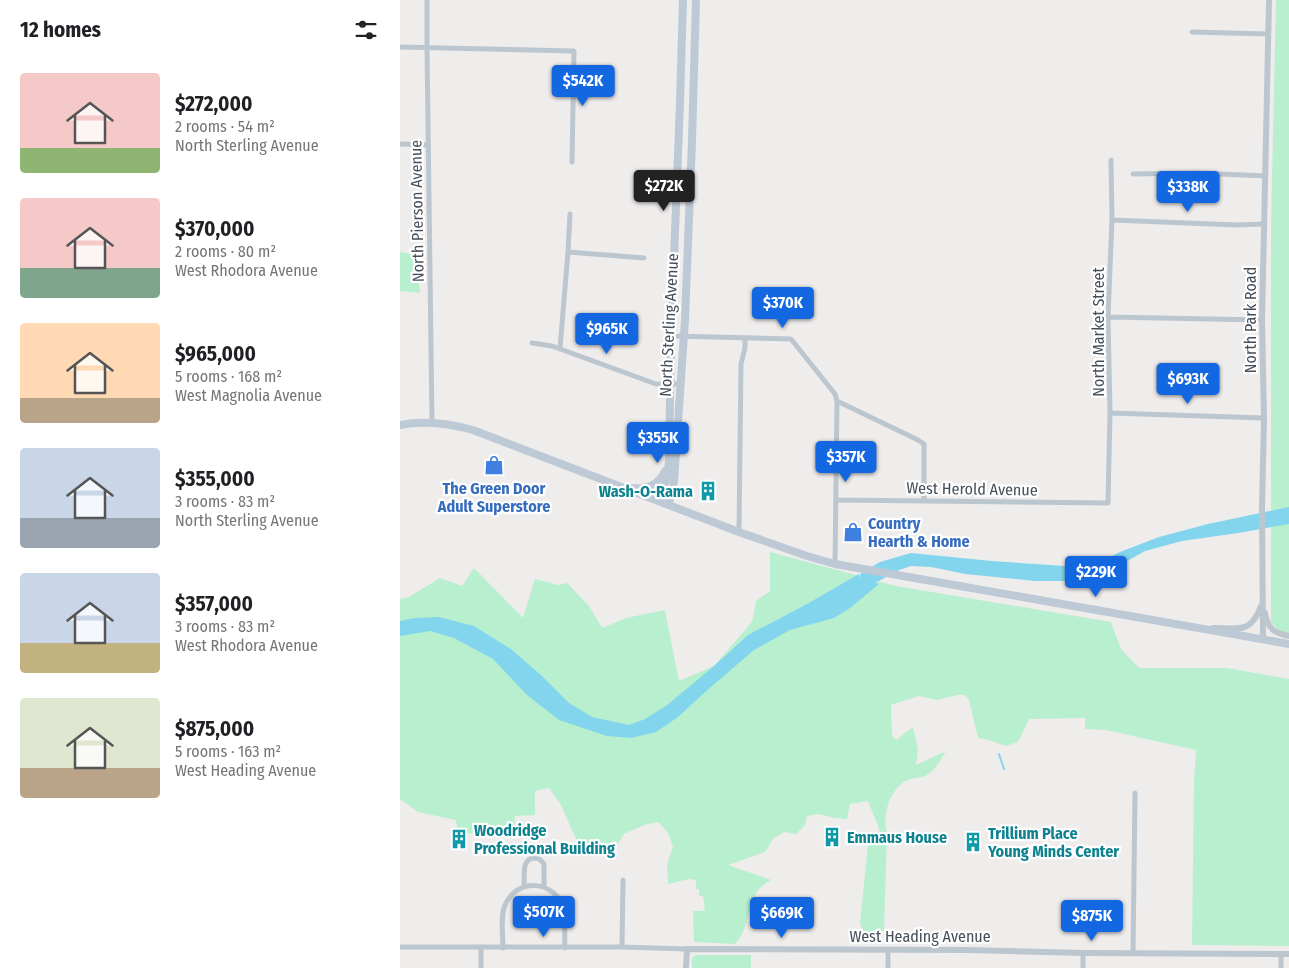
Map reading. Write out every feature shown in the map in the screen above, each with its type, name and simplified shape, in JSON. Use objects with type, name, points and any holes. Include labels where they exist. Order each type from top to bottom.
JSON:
[{"type":"main road","name":"North Sterling Avenue","points":[[683,0],[671,336],[670,424],[668,470],[663,491],[663,503],[670,500],[674,488],[684,337],[696,0]]},
{"type":"main road","points":[[400,425],[432,422],[473,430],[739,532],[834,564],[1289,644]]},
{"type":"main road","points":[[611,483],[624,487],[642,488],[657,483],[665,470],[670,424]]},
{"type":"street","name":"North Pierson Avenue","points":[[427,0],[426,48],[432,422]]},
{"type":"street","name":"North Park Road","points":[[1262,639],[1264,418],[1262,320],[1269,0]]},
{"type":"street","points":[[1192,32],[1268,34]]},
{"type":"street","points":[[400,47],[574,51],[572,162]]},
{"type":"street","points":[[400,144],[428,145]]},
{"type":"street","name":"North Market Street","points":[[1108,503],[1110,413],[1108,317],[1112,220],[1111,160]]},
{"type":"street","points":[[1133,174],[1197,173],[1266,176]]},
{"type":"street","points":[[560,348],[570,214]]},
{"type":"street","points":[[1112,220],[1236,225],[1265,224]]},
{"type":"street","points":[[568,252],[644,258]]},
{"type":"street","points":[[1108,317],[1262,320]]},
{"type":"street","points":[[671,336],[791,339],[835,394],[837,401],[834,564]]},
{"type":"street","points":[[739,532],[741,364],[745,348],[745,338]]},
{"type":"street","points":[[532,342],[560,348],[656,384],[680,384]]},
{"type":"street","points":[[837,401],[924,444],[924,501]]},
{"type":"street","points":[[1110,413],[1264,418]]},
{"type":"street","name":"West Herold Avenue","points":[[836,500],[1108,503]]},
{"type":"street","points":[[1200,628],[1244,628],[1253,623],[1262,602]]},
{"type":"street","points":[[1262,602],[1266,619],[1272,630],[1289,636]]},
{"type":"street","points":[[1133,953],[1135,793]]},
{"type":"street","points":[[524,886],[525,864],[528,860],[535,858],[540,859],[544,864],[544,887]]},
{"type":"street","points":[[622,948],[623,880]]},
{"type":"street","points":[[503,948],[503,914],[505,905],[511,896],[524,886],[534,885],[544,887],[553,892],[560,900],[564,910],[565,948]]},
{"type":"street","name":"West Heading Avenue","points":[[400,948],[888,949],[1083,953],[1289,954]]},
{"type":"street","points":[[481,948],[481,968]]},
{"type":"street","points":[[686,968],[687,949]]},
{"type":"street","points":[[888,949],[888,968]]},
{"type":"street","points":[[1083,953],[1083,968]]},
{"type":"street","points":[[1281,954],[1281,968]]},
{"type":"green space","points":[[1276,0],[1289,0],[1289,635],[1281,634],[1271,621],[1271,226]]},
{"type":"green space","points":[[400,252],[416,255],[420,293],[400,291]]},
{"type":"green space","points":[[770,552],[896,586],[1111,622],[1121,649],[1139,668],[1227,668],[1289,679],[1289,946],[1192,945],[1196,750],[1106,730],[1085,729],[1085,718],[1029,719],[1018,742],[1006,746],[978,738],[969,700],[965,695],[937,700],[919,696],[891,705],[892,735],[896,740],[913,727],[918,749],[916,765],[946,751],[930,773],[905,781],[899,785],[891,797],[885,819],[887,833],[884,931],[864,935],[860,923],[869,836],[880,831],[868,801],[850,804],[847,819],[819,814],[807,816],[805,825],[796,834],[784,832],[773,839],[765,852],[728,865],[771,880],[757,891],[745,926],[735,944],[694,942],[693,911],[705,911],[703,896],[699,896],[699,889],[696,889],[696,880],[689,879],[668,884],[667,864],[673,847],[668,833],[658,822],[644,825],[624,834],[614,850],[583,855],[561,805],[549,788],[535,791],[535,815],[515,816],[514,838],[458,832],[456,820],[418,812],[400,799],[400,599],[409,597],[440,578],[462,586],[474,568],[523,618],[535,579],[558,585],[567,583],[589,606],[602,628],[626,618],[665,610],[679,681],[714,666],[752,622],[756,601],[770,591]]},
{"type":"green space","points":[[696,955],[751,955],[751,968],[692,968],[692,958]]},
{"type":"water","points":[[1289,507],[1289,524],[1182,541],[1145,551],[1097,578],[1074,581],[1035,581],[965,574],[931,567],[911,566],[899,570],[875,583],[879,584],[850,608],[834,618],[790,630],[754,650],[678,717],[656,732],[631,738],[607,736],[559,720],[527,695],[493,659],[454,638],[430,631],[400,636],[400,621],[415,618],[439,617],[474,626],[511,649],[569,703],[592,717],[629,725],[645,719],[666,706],[748,635],[859,574],[860,580],[860,574],[880,562],[911,553],[1080,567],[1100,562],[1159,537],[1208,524]]},
{"type":"waterway","points":[[999,754],[1004,769]]},
{"type":"place","name":"The Green Door Adult Superstore","points":[[494,465]]},
{"type":"place","name":"Wash-O-Rama","points":[[708,491]]},
{"type":"place","name":"Country Hearth & Home","points":[[853,532]]},
{"type":"place","name":"Emmaus House","points":[[832,837]]},
{"type":"place","name":"Woodridge Professional Building","points":[[459,839]]},
{"type":"place","name":"Trillium Place Young Minds Center","points":[[973,842]]}]
